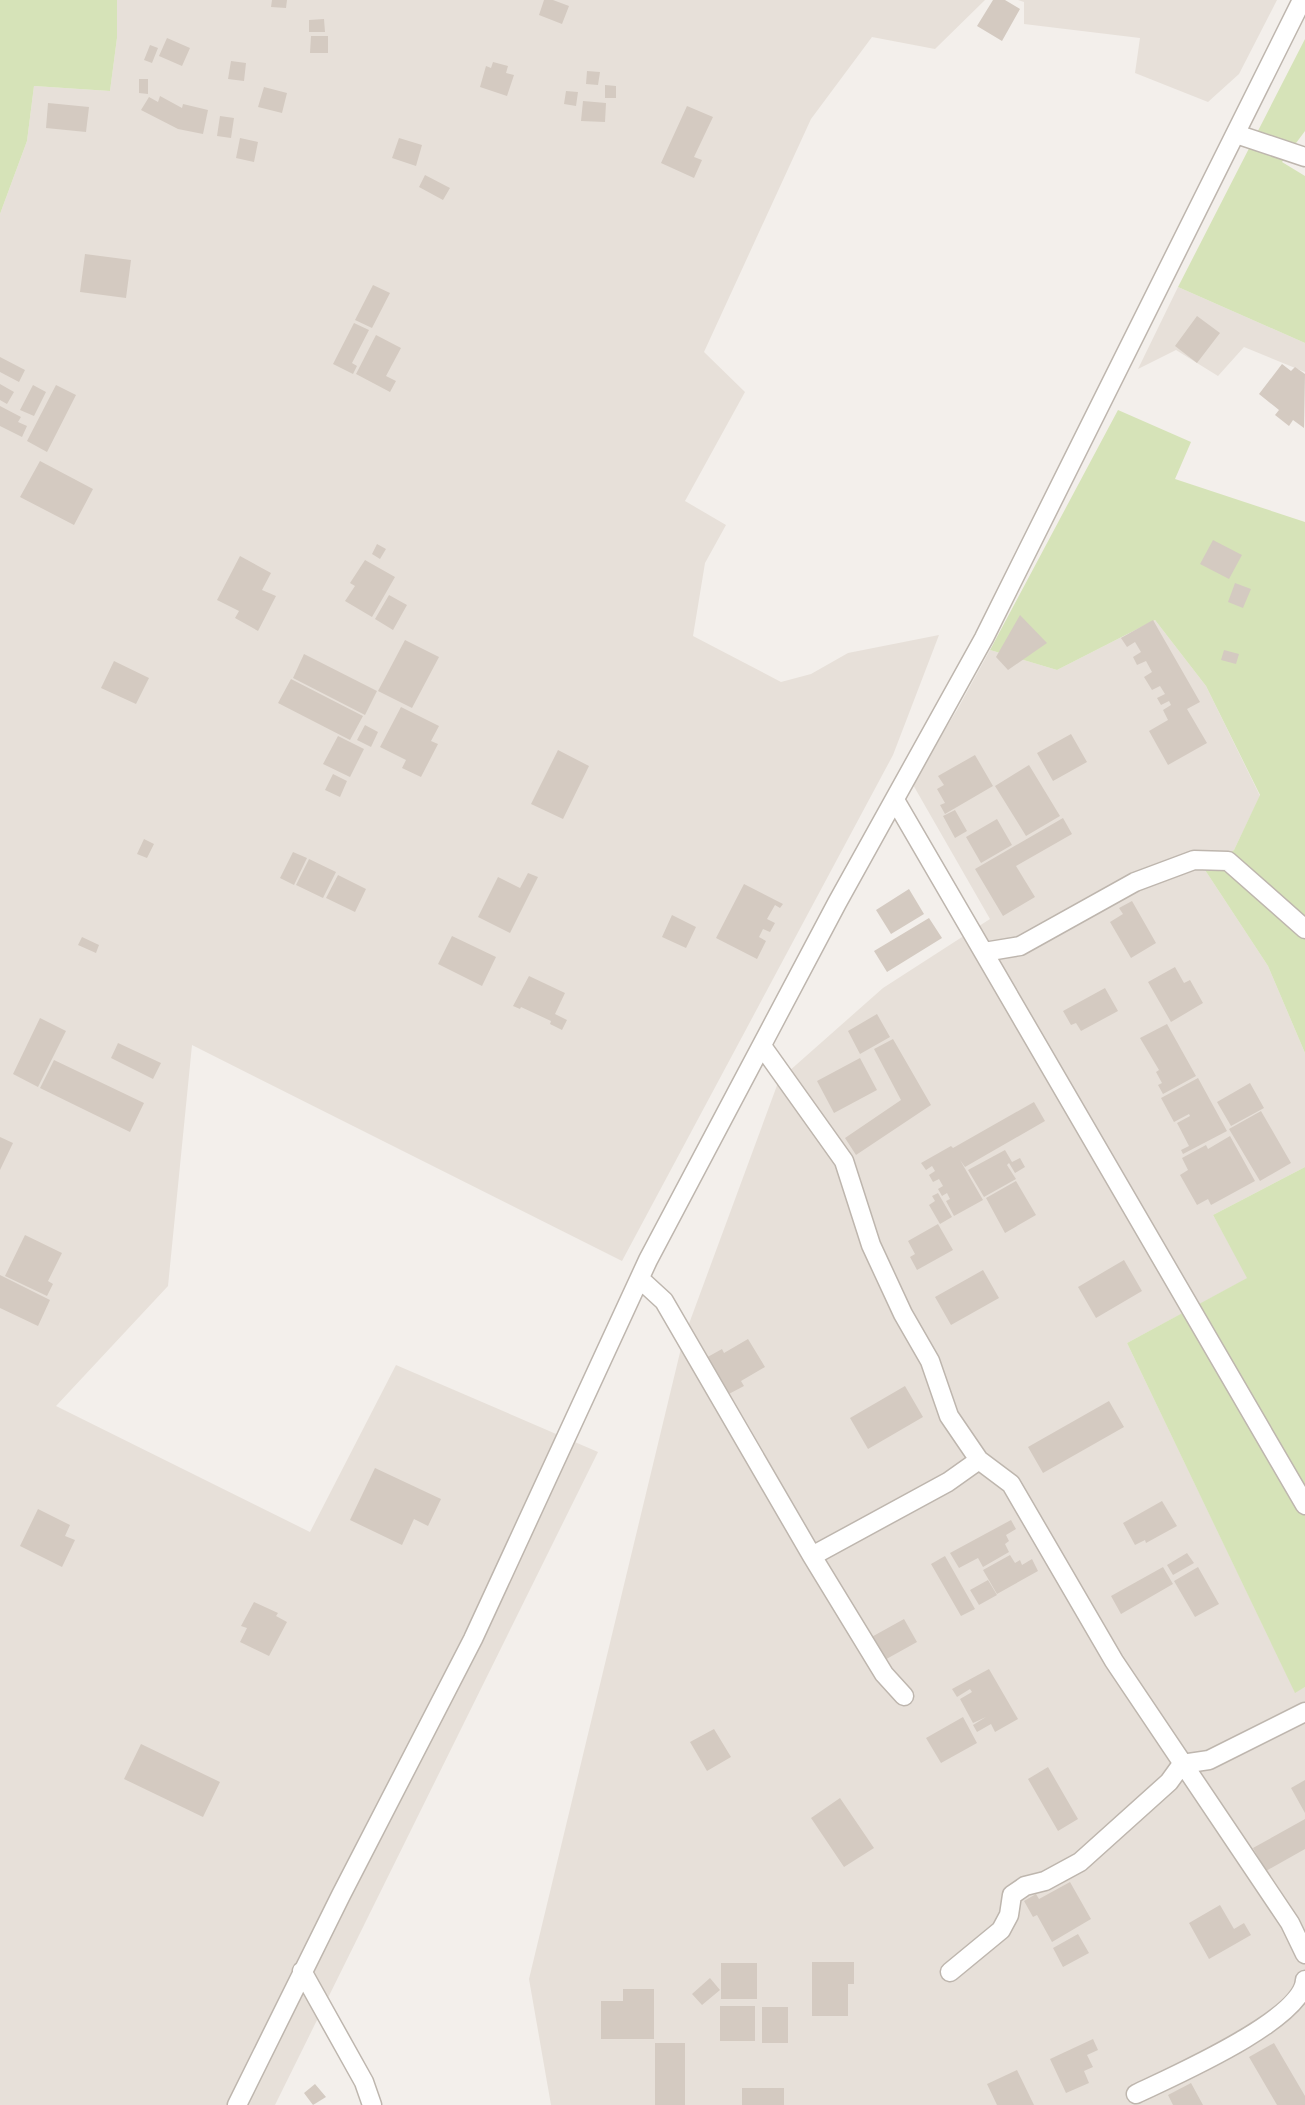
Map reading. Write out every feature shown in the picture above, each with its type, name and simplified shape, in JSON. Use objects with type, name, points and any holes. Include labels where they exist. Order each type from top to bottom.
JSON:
[{"type":"street","points":[[237,2105],[302,1971],[473,1639],[640,1279],[837,903],[990,625],[1301,0]]},
{"type":"street","points":[[1236,134],[1305,157]]},
{"type":"street","points":[[895,800],[1305,1505]]},
{"type":"street","points":[[984,952],[1020,946],[1135,882],[1194,860],[1228,861],[1305,929]]},
{"type":"street","points":[[762,1046],[844,1161],[871,1245],[903,1314],[930,1361],[949,1416],[979,1460],[1011,1484],[1114,1661],[1290,1923],[1305,1954]]},
{"type":"street","points":[[640,1279],[664,1301],[812,1556],[884,1674],[904,1696]]},
{"type":"street","points":[[812,1556],[948,1482],[979,1460]]},
{"type":"street","points":[[950,1972],[1002,1930],[1009,1914],[1012,1895],[1025,1886],[1045,1881],[1080,1862],[1169,1782],[1182,1764],[1209,1760],[1305,1712]]},
{"type":"street","points":[[302,1971],[364,2082],[372,2105]]},
{"type":"street","points":[[1136,2094],[1237,2045],[1286,2010],[1305,1986],[1305,1980]]},
{"type":"shaded area","points":[[117,0],[985,0],[935,49],[872,37],[811,119],[704,352],[745,392],[685,501],[726,525],[705,563],[693,636],[781,682],[811,674],[848,653],[939,635],[893,755],[622,1261],[192,1045],[168,1286],[56,1406],[310,1532],[396,1365],[598,1452],[275,2105],[0,2105],[0,214],[27,141],[34,86],[110,91],[117,38]]},
{"type":"shaded area","points":[[1018,0],[1277,0],[1239,74],[1208,102],[1135,73],[1140,38],[1024,24],[1024,2]]},
{"type":"shaded area","points":[[1178,287],[1305,343],[1305,372],[1244,347],[1218,376],[1176,350],[1138,369]]},
{"type":"shaded area","points":[[1155,620],[1206,686],[1260,796],[1234,850],[1205,870],[1268,966],[1305,1053],[1305,1167],[1213,1215],[1248,1278],[1127,1343],[1295,1692],[1305,1687],[1305,2105],[551,2105],[529,1979],[683,1340],[779,1080],[883,988],[990,919],[912,783],[990,650],[1057,670]]},
{"type":"green space","points":[[0,0],[117,0],[117,38],[110,91],[34,86],[27,141],[0,214]]},
{"type":"green space","points":[[1305,39],[1305,131],[1282,162],[1305,176],[1305,343],[1178,287]]},
{"type":"green space","points":[[1118,410],[1191,442],[1175,479],[1305,522],[1305,1053],[1268,966],[1205,870],[1234,850],[1260,795],[1206,686],[1155,620],[1057,670],[990,650]]},
{"type":"green space","points":[[1305,1167],[1305,1687],[1295,1693],[1127,1343],[1247,1278],[1213,1215]]},
{"type":"building","points":[[272,0],[287,0],[286,8],[271,7]]},
{"type":"building","points":[[544,0],[553,0],[569,6],[562,24],[539,15]]},
{"type":"building","points":[[993,0],[1005,0],[1020,9],[1002,41],[977,26]]},
{"type":"building","points":[[324,19],[325,32],[309,32],[309,20]]},
{"type":"building","points":[[311,36],[328,36],[328,53],[310,53]]},
{"type":"building","points":[[167,38],[190,48],[182,66],[159,56]]},
{"type":"building","points":[[150,45],[158,48],[152,63],[144,60]]},
{"type":"building","points":[[231,61],[246,63],[244,81],[228,79]]},
{"type":"building","points":[[493,62],[508,66],[506,73],[514,75],[507,96],[480,87],[486,66],[491,68]]},
{"type":"building","points":[[587,71],[600,72],[598,85],[586,84]]},
{"type":"building","points":[[139,79],[148,79],[148,94],[139,93]]},
{"type":"building","points":[[605,85],[616,86],[616,98],[605,98]]},
{"type":"building","points":[[264,87],[287,93],[282,113],[258,107]]},
{"type":"building","points":[[566,91],[578,92],[576,106],[564,104]]},
{"type":"building","points":[[160,96],[182,108],[183,104],[208,110],[203,134],[178,129],[141,110],[149,97],[158,102]]},
{"type":"building","points":[[583,101],[606,103],[605,122],[581,121]]},
{"type":"building","points":[[48,103],[89,107],[86,132],[46,128]]},
{"type":"building","points":[[687,106],[713,117],[694,157],[702,160],[694,178],[661,163]]},
{"type":"building","points":[[220,116],[234,118],[231,138],[217,136]]},
{"type":"building","points":[[240,138],[258,142],[254,162],[236,158]]},
{"type":"building","points":[[399,138],[422,145],[416,166],[392,158]]},
{"type":"building","points":[[425,175],[450,188],[443,200],[419,187]]},
{"type":"building","points":[[85,254],[131,260],[126,298],[80,292]]},
{"type":"building","points":[[373,285],[390,293],[372,328],[355,320]]},
{"type":"building","points":[[1197,316],[1220,333],[1197,363],[1175,346]]},
{"type":"building","points":[[354,323],[369,330],[352,363],[357,366],[353,374],[333,364]]},
{"type":"building","points":[[376,335],[401,348],[386,376],[396,381],[390,392],[356,374]]},
{"type":"building","points":[[0,357],[25,370],[19,382],[0,372]]},
{"type":"building","points":[[1282,364],[1291,371],[1295,367],[1305,374],[1304,428],[1293,420],[1289,426],[1275,415],[1279,410],[1259,394]]},
{"type":"building","points":[[0,384],[14,392],[7,404],[0,400]]},
{"type":"building","points":[[33,385],[46,392],[34,416],[20,410]]},
{"type":"building","points":[[56,385],[76,395],[47,452],[27,441]]},
{"type":"building","points":[[0,406],[21,417],[18,422],[27,426],[22,437],[0,426]]},
{"type":"building","points":[[40,461],[93,489],[74,525],[20,497]]},
{"type":"building","points":[[1213,540],[1242,555],[1229,579],[1200,564]]},
{"type":"building","points":[[377,544],[386,549],[380,559],[372,554]]},
{"type":"building","points":[[240,556],[271,573],[262,590],[276,596],[258,631],[235,618],[239,611],[217,600]]},
{"type":"building","points":[[365,560],[395,577],[372,617],[345,601],[355,586],[350,583]]},
{"type":"building","points":[[1235,583],[1251,589],[1243,608],[1228,602]]},
{"type":"building","points":[[389,595],[407,605],[393,630],[375,619]]},
{"type":"building","points":[[1020,615],[1047,643],[1008,670],[996,657]]},
{"type":"building","points":[[1153,620],[1200,702],[1187,709],[1207,743],[1168,765],[1149,731],[1168,720],[1163,710],[1171,705],[1169,701],[1161,705],[1157,698],[1165,694],[1160,686],[1152,690],[1144,677],[1152,672],[1146,661],[1137,665],[1133,657],[1141,652],[1135,642],[1127,647],[1121,638]]},
{"type":"building","points":[[405,640],[439,657],[412,708],[378,691]]},
{"type":"building","points":[[1224,650],[1239,654],[1236,664],[1221,660]]},
{"type":"building","points":[[304,654],[377,691],[365,715],[293,678]]},
{"type":"building","points":[[114,661],[149,678],[136,704],[101,688]]},
{"type":"building","points":[[291,679],[363,716],[350,740],[278,703]]},
{"type":"building","points":[[401,707],[439,726],[431,741],[438,744],[421,777],[402,768],[406,760],[380,747]]},
{"type":"building","points":[[365,725],[378,732],[371,747],[357,740]]},
{"type":"building","points":[[1071,734],[1087,762],[1053,781],[1037,753]]},
{"type":"building","points":[[338,736],[364,749],[350,777],[323,764]]},
{"type":"building","points":[[558,750],[589,766],[563,819],[531,804]]},
{"type":"building","points":[[975,755],[993,786],[945,814],[940,805],[945,803],[937,789],[944,785],[938,776]]},
{"type":"building","points":[[1029,765],[1060,816],[1026,836],[995,786]]},
{"type":"building","points":[[333,774],[347,781],[340,797],[325,790]]},
{"type":"building","points":[[955,810],[967,831],[955,838],[943,816]]},
{"type":"building","points":[[1063,818],[1072,834],[1016,866],[1035,897],[1003,916],[975,869]]},
{"type":"building","points":[[997,819],[1012,845],[981,863],[966,837]]},
{"type":"building","points":[[144,839],[154,844],[147,858],[137,854]]},
{"type":"building","points":[[293,852],[307,858],[294,885],[280,878]]},
{"type":"building","points":[[309,859],[336,872],[323,898],[296,885]]},
{"type":"building","points":[[528,873],[538,877],[510,933],[478,917],[498,877],[520,888]]},
{"type":"building","points":[[338,875],[366,889],[355,912],[326,898]]},
{"type":"building","points":[[744,884],[783,904],[780,908],[775,905],[767,919],[775,923],[770,932],[763,929],[759,937],[766,941],[757,959],[716,938]]},
{"type":"building","points":[[909,889],[924,914],[891,934],[876,910]]},
{"type":"building","points":[[1132,901],[1156,943],[1131,958],[1110,922],[1123,914],[1119,908]]},
{"type":"building","points":[[672,915],[696,927],[686,948],[662,937]]},
{"type":"building","points":[[929,918],[942,938],[887,972],[874,951]]},
{"type":"building","points":[[452,936],[496,957],[482,986],[438,964]]},
{"type":"building","points":[[82,937],[99,945],[96,953],[78,945]]},
{"type":"building","points":[[1175,967],[1184,983],[1190,980],[1203,1003],[1171,1022],[1148,982]]},
{"type":"building","points":[[529,976],[565,993],[555,1014],[567,1020],[562,1030],[550,1024],[551,1021],[513,1006]]},
{"type":"building","points":[[1105,988],[1118,1011],[1081,1031],[1076,1023],[1071,1025],[1063,1011]]},
{"type":"building","points":[[877,1014],[890,1037],[860,1054],[848,1031]]},
{"type":"building","points":[[40,1018],[66,1031],[38,1087],[13,1074]]},
{"type":"building","points":[[1167,1024],[1196,1076],[1163,1094],[1158,1085],[1162,1083],[1156,1072],[1159,1070],[1140,1038]]},
{"type":"building","points":[[893,1039],[931,1105],[856,1155],[845,1138],[901,1100],[874,1049]]},
{"type":"building","points":[[118,1043],[161,1063],[153,1079],[111,1058]]},
{"type":"building","points":[[860,1058],[877,1090],[834,1113],[817,1081]]},
{"type":"building","points":[[54,1060],[144,1103],[130,1132],[40,1088]]},
{"type":"building","points":[[1198,1078],[1227,1131],[1183,1154],[1181,1150],[1189,1146],[1177,1123],[1190,1116],[1189,1114],[1174,1122],[1161,1098]]},
{"type":"building","points":[[1250,1083],[1264,1108],[1231,1126],[1217,1102]]},
{"type":"building","points":[[1034,1102],[1045,1121],[965,1167],[960,1160],[983,1200],[954,1216],[946,1201],[950,1199],[947,1193],[942,1196],[938,1189],[943,1186],[939,1179],[933,1182],[929,1175],[935,1171],[932,1166],[926,1170],[921,1163]]},
{"type":"building","points":[[1261,1111],[1291,1163],[1260,1181],[1229,1129]]},
{"type":"building","points":[[1230,1136],[1255,1181],[1211,1205],[1208,1199],[1197,1205],[1180,1175],[1188,1170],[1182,1158],[1206,1145],[1208,1149]]},
{"type":"building","points":[[0,1137],[13,1143],[0,1170]]},
{"type":"building","points":[[1005,1150],[1012,1162],[1020,1158],[1025,1167],[1015,1173],[1009,1163],[1007,1165],[1016,1179],[984,1197],[968,1170]]},
{"type":"building","points":[[1016,1181],[1036,1215],[1005,1233],[986,1198]]},
{"type":"building","points":[[938,1193],[952,1217],[940,1224],[929,1205],[935,1201],[932,1196]]},
{"type":"building","points":[[938,1224],[953,1250],[917,1270],[910,1257],[915,1254],[908,1241]]},
{"type":"building","points":[[25,1235],[62,1253],[48,1281],[53,1284],[47,1296],[5,1276]]},
{"type":"building","points":[[1124,1260],[1142,1291],[1096,1318],[1078,1287]]},
{"type":"building","points":[[983,1270],[999,1298],[951,1325],[935,1297]]},
{"type":"building","points":[[0,1275],[50,1300],[38,1326],[0,1308]]},
{"type":"building","points":[[748,1339],[765,1367],[741,1381],[744,1386],[725,1396],[704,1359],[722,1349],[724,1353]]},
{"type":"building","points":[[905,1386],[923,1417],[868,1449],[850,1418]]},
{"type":"building","points":[[1109,1401],[1124,1427],[1043,1473],[1028,1447]]},
{"type":"building","points":[[375,1468],[441,1499],[428,1526],[414,1519],[402,1545],[350,1520]]},
{"type":"building","points":[[1162,1501],[1177,1526],[1146,1543],[1145,1540],[1135,1545],[1123,1523]]},
{"type":"building","points":[[38,1509],[70,1525],[65,1536],[75,1540],[62,1567],[20,1546]]},
{"type":"building","points":[[1011,1520],[1016,1529],[1006,1535],[1009,1541],[1005,1544],[1009,1552],[983,1567],[978,1558],[959,1568],[950,1553]]},
{"type":"building","points":[[1187,1553],[1194,1563],[1173,1575],[1167,1565]]},
{"type":"building","points":[[1010,1555],[1015,1563],[1020,1560],[1022,1565],[1032,1559],[1038,1571],[997,1594],[983,1570]]},
{"type":"building","points":[[945,1556],[975,1609],[961,1616],[931,1564]]},
{"type":"building","points":[[1163,1567],[1173,1584],[1121,1614],[1111,1596]]},
{"type":"building","points":[[1198,1567],[1219,1604],[1195,1617],[1174,1581]]},
{"type":"building","points":[[988,1580],[997,1595],[979,1605],[970,1590]]},
{"type":"building","points":[[254,1602],[278,1613],[276,1616],[287,1622],[269,1656],[240,1642],[247,1628],[241,1626]]},
{"type":"building","points":[[904,1619],[917,1642],[881,1662],[868,1639]]},
{"type":"building","points":[[989,1669],[1018,1719],[995,1732],[991,1724],[977,1732],[973,1725],[986,1717],[973,1723],[960,1699],[972,1692],[970,1689],[957,1697],[952,1689]]},
{"type":"building","points":[[963,1717],[977,1743],[941,1763],[926,1738]]},
{"type":"building","points":[[714,1729],[731,1757],[707,1771],[690,1742]]},
{"type":"building","points":[[141,1744],[220,1782],[203,1817],[124,1779]]},
{"type":"building","points":[[1048,1767],[1078,1819],[1058,1831],[1028,1779]]},
{"type":"building","points":[[1305,1780],[1305,1813],[1291,1788]]},
{"type":"building","points":[[840,1798],[874,1848],[844,1867],[811,1818]]},
{"type":"building","points":[[1305,1819],[1305,1849],[1266,1871],[1253,1848]]},
{"type":"building","points":[[1070,1882],[1091,1919],[1052,1942],[1037,1915],[1033,1917],[1024,1901],[1036,1894],[1039,1899]]},
{"type":"building","points":[[1220,1905],[1234,1929],[1244,1923],[1251,1935],[1209,1959],[1189,1923]]},
{"type":"building","points":[[1078,1934],[1089,1953],[1063,1967],[1053,1948]]},
{"type":"building","points":[[812,1962],[854,1962],[854,1984],[848,1984],[848,2016],[812,2016]]},
{"type":"building","points":[[721,1963],[757,1963],[757,1999],[721,1999]]},
{"type":"building","points":[[710,1978],[720,1990],[702,2005],[692,1994]]},
{"type":"building","points":[[623,1989],[654,1989],[654,2039],[601,2039],[601,2001],[623,2001]]},
{"type":"building","points":[[720,2006],[755,2006],[755,2041],[720,2041]]},
{"type":"building","points":[[762,2007],[788,2007],[788,2043],[762,2043]]},
{"type":"building","points":[[1093,2039],[1098,2050],[1087,2055],[1093,2067],[1084,2071],[1089,2083],[1066,2093],[1050,2059]]},
{"type":"building","points":[[655,2043],[685,2043],[685,2105],[655,2105]]},
{"type":"building","points":[[1274,2043],[1305,2096],[1305,2105],[1277,2105],[1249,2057]]},
{"type":"building","points":[[1017,2070],[1034,2105],[997,2105],[987,2084]]},
{"type":"building","points":[[1191,2083],[1203,2105],[1173,2105],[1168,2095]]},
{"type":"building","points":[[315,2084],[326,2097],[313,2105],[304,2093]]},
{"type":"building","points":[[742,2088],[784,2088],[784,2105],[742,2105]]}]
